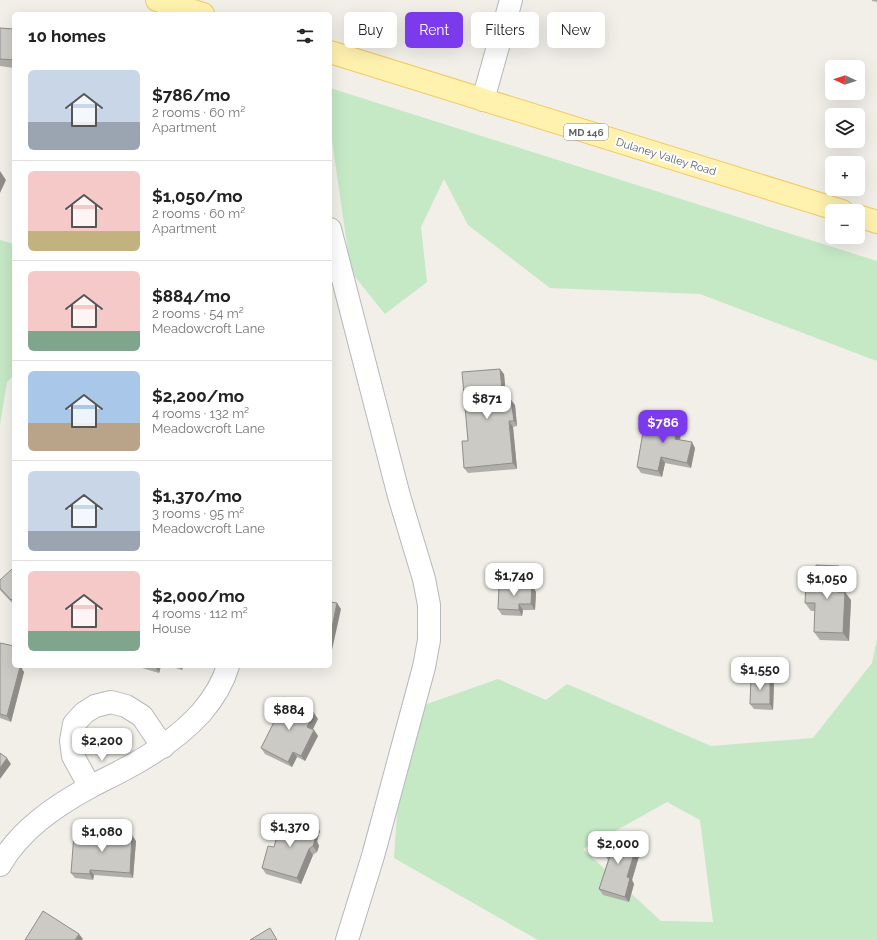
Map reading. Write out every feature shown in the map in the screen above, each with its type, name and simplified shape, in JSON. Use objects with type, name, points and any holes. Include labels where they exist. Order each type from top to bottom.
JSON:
[{"type":"main road","points":[[157,0],[194,12]]},
{"type":"main road","name":"Dulaney Valley Road","points":[[332,53],[825,206]]},
{"type":"main road","points":[[865,218],[877,222]]},
{"type":"street","points":[[483,100],[511,0]]},
{"type":"street","points":[[332,237],[399,496],[424,579],[429,605],[429,640],[424,666],[373,856],[347,940]]},
{"type":"street","points":[[0,865],[7,852],[28,829],[54,809],[163,746],[190,725],[211,701],[226,674],[228,668]]},
{"type":"street","points":[[90,787],[73,756],[71,741],[74,724],[84,713],[95,706],[112,702],[126,706],[142,716],[163,746]]},
{"type":"green space","points":[[332,89],[877,261],[877,361],[700,294],[550,288],[468,225],[444,179],[421,227],[427,282],[385,314],[351,272],[332,141]]},
{"type":"green space","points":[[0,240],[12,243],[12,377],[7,382],[0,425]]},
{"type":"green space","points":[[877,639],[877,940],[538,940],[394,858],[404,712],[498,679],[546,700],[567,684],[711,746],[813,738],[872,663]],"holes":[[[667,802],[700,820],[713,922],[661,921],[583,849]]]},
{"type":"building","points":[[0,28],[12,29],[12,60],[0,59]]},
{"type":"building","points":[[500,369],[503,400],[511,400],[514,421],[509,421],[513,463],[464,468],[462,441],[468,441],[462,372]]},
{"type":"building","points":[[657,413],[680,417],[675,439],[692,442],[687,463],[661,457],[658,471],[637,467],[643,432],[652,434]]},
{"type":"building","points":[[816,565],[839,566],[838,592],[845,592],[843,633],[814,632],[815,603],[805,603],[806,583],[815,584]]},
{"type":"building","points":[[12,569],[11,600],[0,588],[0,580]]},
{"type":"building","points":[[510,585],[532,586],[531,604],[519,604],[519,610],[498,609],[499,586],[510,587]]},
{"type":"building","points":[[332,602],[337,603],[332,627]]},
{"type":"building","points":[[0,643],[12,646],[12,668],[20,668],[7,716],[0,714]]},
{"type":"building","points":[[751,677],[770,678],[770,704],[750,704]]},
{"type":"building","points":[[284,697],[314,713],[307,727],[314,730],[301,756],[293,752],[288,762],[261,748],[277,716],[275,715]]},
{"type":"building","points":[[0,753],[7,758],[0,768]]},
{"type":"building","points":[[286,816],[316,825],[313,836],[315,840],[313,846],[309,849],[297,878],[262,868],[268,846],[274,847],[280,825],[283,826]]},
{"type":"building","points":[[92,832],[132,835],[130,873],[90,870],[90,874],[71,873],[74,834],[92,835]]},
{"type":"building","points":[[611,833],[638,841],[627,877],[630,878],[625,897],[599,889],[610,856],[604,854]]},
{"type":"building","points":[[43,911],[79,934],[75,940],[25,940]]},
{"type":"building","points":[[270,928],[277,940],[250,940]]}]
